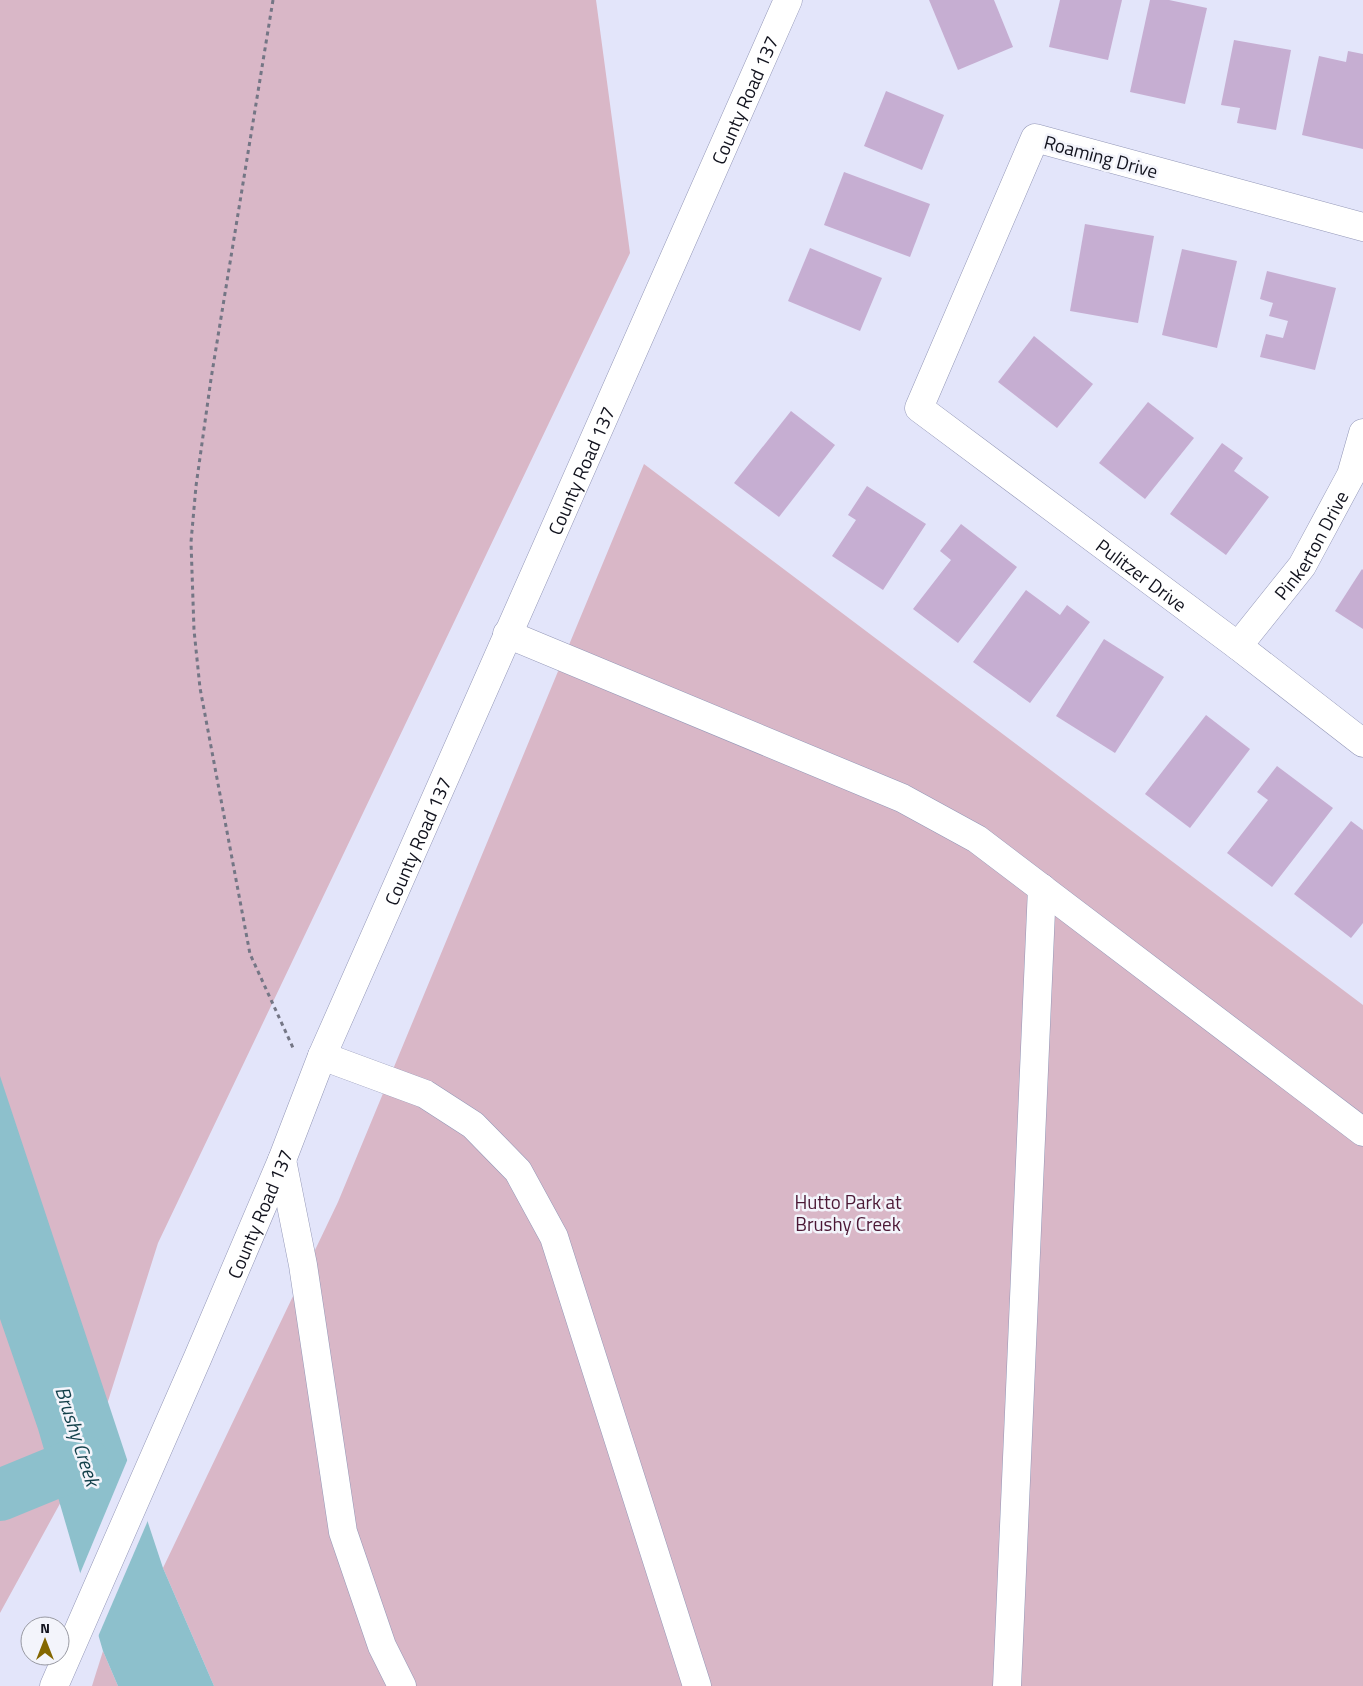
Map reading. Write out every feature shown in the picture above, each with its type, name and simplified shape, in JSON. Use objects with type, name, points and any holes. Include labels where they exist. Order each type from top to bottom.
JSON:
[{"type":"street","name":"County Road 137","points":[[58,1677],[282,1160],[322,1056],[788,0]]},
{"type":"street","name":"Roaming Drive","points":[[919,408],[1035,138],[1363,227]]},
{"type":"street","name":"Pulitzer Drive","points":[[919,408],[1238,646],[1363,743]]},
{"type":"street","name":"Pinkerton Drive","points":[[1238,646],[1302,566],[1351,475],[1363,433]]},
{"type":"street","points":[[508,634],[902,798],[977,839],[1363,1132]]},
{"type":"street","points":[[1007,1686],[1042,888]]},
{"type":"street","points":[[322,1056],[425,1094],[473,1125],[518,1171],[554,1237],[697,1686]]},
{"type":"street","points":[[282,1160],[303,1266],[343,1532],[382,1646],[402,1686]]},
{"type":"path","points":[[273,0],[211,379],[196,486],[192,542],[194,630],[200,688],[250,954],[310,1084]]},
{"type":"green space","points":[[0,0],[596,0],[630,253],[158,1243],[97,1436],[0,1613]]},
{"type":"green space","name":"Hutto Park at Brushy Creek","points":[[644,464],[1363,1005],[1363,1686],[214,1686],[163,1568],[338,1202]]},
{"type":"green space","points":[[103,1651],[118,1686],[92,1686]]},
{"type":"water","name":"Brushy Creek","points":[[0,1076],[163,1568],[214,1686],[118,1686],[103,1651],[38,1429],[0,1319]]},
{"type":"pier","points":[[129,1456],[149,1518],[97,1639],[79,1576]]},
{"type":"building","points":[[929,0],[994,0],[1013,47],[958,70]]},
{"type":"building","points":[[1060,0],[1122,0],[1108,60],[1049,47]]},
{"type":"building","points":[[1150,0],[1169,0],[1207,8],[1185,104],[1130,92]]},
{"type":"building","points":[[1234,40],[1291,50],[1276,130],[1237,123],[1240,108],[1221,105]]},
{"type":"building","points":[[1348,51],[1363,54],[1363,149],[1302,135],[1319,56],[1346,62]]},
{"type":"building","points":[[886,91],[944,115],[922,170],[864,146]]},
{"type":"building","points":[[844,172],[930,204],[910,257],[824,225]]},
{"type":"building","points":[[1085,224],[1154,236],[1138,323],[1070,311]]},
{"type":"building","points":[[810,248],[882,278],[860,331],[788,301]]},
{"type":"building","points":[[1182,249],[1237,261],[1217,348],[1162,335]]},
{"type":"building","points":[[1267,271],[1336,288],[1315,370],[1260,357],[1266,334],[1283,338],[1288,321],[1269,316],[1273,303],[1260,299]]},
{"type":"building","points":[[1034,336],[1093,384],[1057,428],[998,382]]},
{"type":"building","points":[[1148,402],[1194,438],[1145,499],[1099,463]]},
{"type":"building","points":[[791,411],[835,445],[779,517],[734,483]]},
{"type":"building","points":[[1222,443],[1243,458],[1234,471],[1269,497],[1226,555],[1170,514]]},
{"type":"building","points":[[867,486],[926,524],[883,590],[832,556],[856,520],[848,515]]},
{"type":"building","points":[[961,524],[1017,567],[958,643],[913,609],[951,560],[940,551]]},
{"type":"building","points":[[1363,570],[1363,629],[1335,611]]},
{"type":"building","points":[[1026,590],[1060,615],[1067,605],[1090,622],[1030,703],[973,662]]},
{"type":"building","points":[[1104,639],[1164,677],[1115,753],[1056,716]]},
{"type":"building","points":[[1206,715],[1250,749],[1190,828],[1145,794]]},
{"type":"building","points":[[1277,766],[1333,808],[1272,887],[1227,853],[1268,800],[1257,792]]},
{"type":"building","points":[[1351,821],[1363,830],[1363,923],[1351,938],[1294,894]]},
{"type":"waterway","name":"Brushy Creek","points":[[0,1495],[83,1461]]}]
